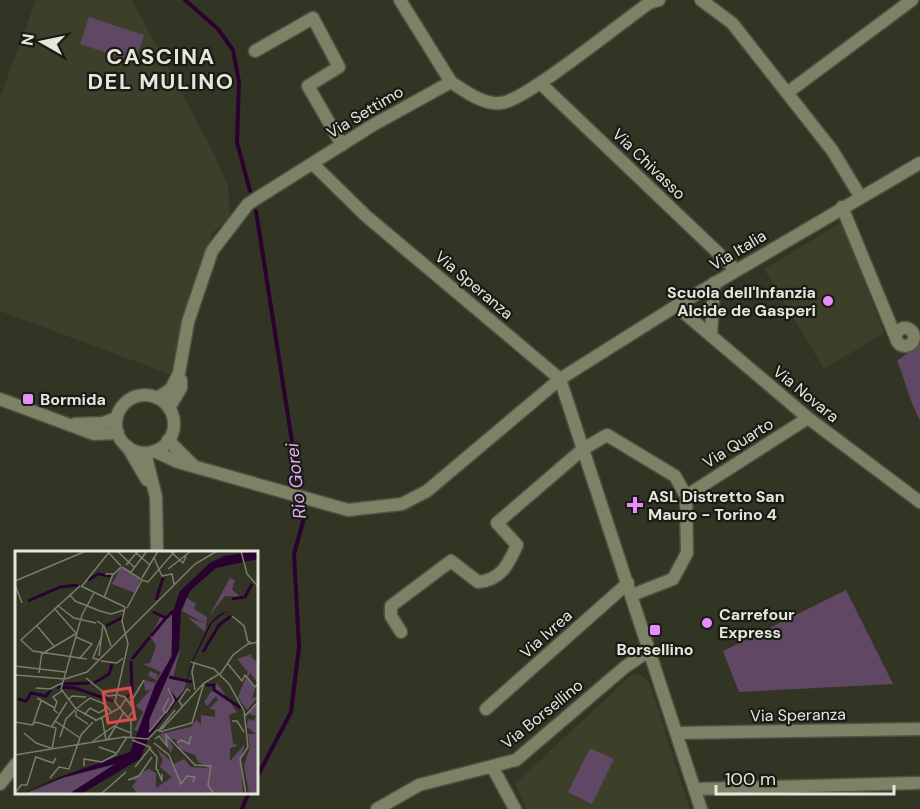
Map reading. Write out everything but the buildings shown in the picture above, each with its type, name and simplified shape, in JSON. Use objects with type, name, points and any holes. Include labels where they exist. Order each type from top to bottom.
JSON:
[{"type":"street","points":[[400,0],[451,82],[477,98],[501,103],[540,83],[649,3],[659,0]]},
{"type":"street","points":[[701,0],[732,23],[832,150],[860,196],[920,163]]},
{"type":"street","points":[[787,93],[912,0]]},
{"type":"street","points":[[255,51],[313,18],[339,67],[308,86],[342,146]]},
{"type":"street","name":"Via Settimo","points":[[157,398],[171,389],[179,373],[188,322],[212,251],[248,204],[373,125],[451,82]]},
{"type":"street","name":"Via Chivasso","points":[[540,83],[736,270]]},
{"type":"street","name":"Via Speranza","points":[[314,164],[366,216],[560,379]]},
{"type":"street","name":"Via Italia","points":[[150,452],[348,510],[376,509],[402,504],[427,491],[560,379],[676,306],[860,196]]},
{"type":"street","points":[[842,207],[896,338]]},
{"type":"street","points":[[711,336],[714,283]]},
{"type":"street","name":"Via Novara","points":[[676,306],[808,418],[920,502]]},
{"type":"street","name":"Via Settimo","points":[[169,408],[181,388],[179,373]]},
{"type":"street","points":[[560,379],[701,809]]},
{"type":"street","points":[[74,424],[103,423],[116,418],[130,399],[138,396],[157,398],[169,408],[173,424],[168,440],[150,452],[127,446]]},
{"type":"street","points":[[0,399],[74,424],[94,434],[118,434]]},
{"type":"street","points":[[116,418],[118,434],[156,497]]},
{"type":"street","name":"Via Quarto","points":[[686,496],[808,418]]},
{"type":"street","points":[[401,632],[391,616],[391,606],[451,561],[478,582],[490,581],[506,569],[518,545],[497,523],[583,449],[607,435],[675,476],[686,496],[687,553],[673,579],[629,589]]},
{"type":"street","points":[[168,440],[194,465]]},
{"type":"street","points":[[150,452],[156,497],[157,551]]},
{"type":"street","name":"Via Ivrea","points":[[486,709],[629,589]]},
{"type":"street","name":"Via Borsellino","points":[[377,809],[419,785],[493,768],[516,760],[625,667],[650,650]]},
{"type":"street","name":"Via Speranza","points":[[677,733],[920,729]]},
{"type":"street","points":[[0,784],[15,765]]},
{"type":"street","points":[[493,768],[515,809]]},
{"type":"street","points":[[695,789],[917,783]]},
{"type":"shaded area","points":[[36,0],[132,0],[212,150],[228,187],[230,218],[213,232],[180,327],[172,375],[0,311],[0,97]]},
{"type":"shaded area","points":[[89,17],[144,35],[135,62],[80,44]]},
{"type":"shaded area","name":"Scuola dell'Infanzia Alcide de Gasperi","points":[[842,222],[884,333],[824,369],[764,269]]},
{"type":"shaded area","points":[[920,344],[920,420],[897,361]]},
{"type":"shaded area","points":[[846,590],[893,684],[739,692],[723,651]]},
{"type":"shaded area","points":[[639,673],[649,682],[690,809],[527,809],[515,784],[631,675]]},
{"type":"shaded area","points":[[590,748],[614,759],[592,804],[568,792]]},
{"type":"waterway","points":[[185,0],[218,29],[233,50],[239,82],[237,142],[250,191]]},
{"type":"waterway","name":"Rio Gorei","points":[[256,211],[304,518],[294,554],[299,647],[291,712],[258,775]]},
{"type":"waterway","name":"Rio Gorei","points":[[242,809],[248,794]]},
{"type":"place","name":"Scuola dell'Infanzia Alcide de Gasperi","points":[[828,301]]},
{"type":"place","name":"Bormida","points":[[28,399]]},
{"type":"place","name":"ASL Distretto San Mauro - Torino 4","points":[[635,505]]},
{"type":"place","name":"Carrefour Express","points":[[707,623]]},
{"type":"place","name":"Borsellino","points":[[655,630]]},
{"type":"district","name":"CASCINA DEL MULINO","points":[[161,68]]}]
